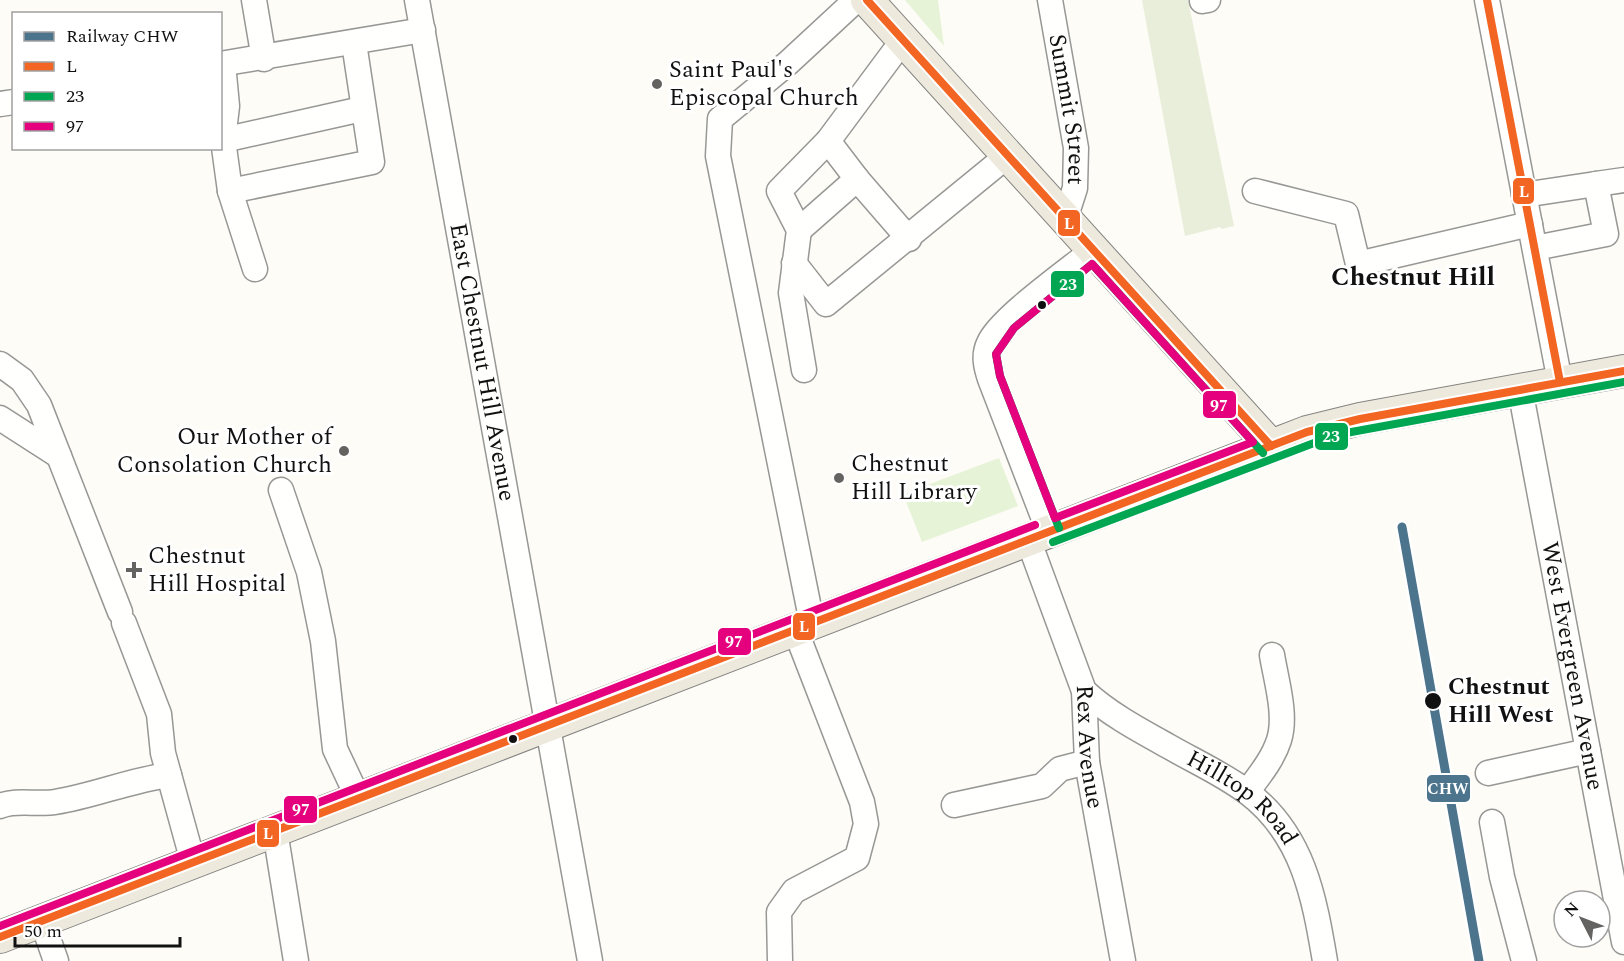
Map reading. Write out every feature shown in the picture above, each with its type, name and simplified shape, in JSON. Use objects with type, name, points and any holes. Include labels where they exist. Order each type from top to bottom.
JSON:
[{"type":"main road","points":[[867,0],[1271,446]]},
{"type":"main road","points":[[0,937],[1271,446],[1341,423],[1624,371]]},
{"type":"street","points":[[254,0],[264,59]]},
{"type":"street","name":"East Chestnut Hill Avenue","points":[[417,0],[590,961]]},
{"type":"street","points":[[780,961],[779,912],[794,891],[857,858],[867,824],[862,802],[804,626],[718,156],[720,119],[788,63],[856,0]]},
{"type":"street","name":"Summit Street","points":[[1050,0],[1076,148],[1075,188],[1065,219]]},
{"type":"street","points":[[1487,0],[1560,382]]},
{"type":"street","points":[[222,64],[264,59],[423,30]]},
{"type":"street","points":[[804,370],[791,293],[799,230],[779,191],[828,141],[903,40]]},
{"type":"street","points":[[230,191],[372,162],[362,109],[354,43]]},
{"type":"street","points":[[222,72],[226,106],[223,140],[230,191],[255,269]]},
{"type":"street","points":[[223,140],[362,109]]},
{"type":"street","points":[[828,141],[857,179],[909,239]]},
{"type":"street","points":[[794,263],[826,304],[909,239],[1007,156]]},
{"type":"street","points":[[799,230],[857,179]]},
{"type":"street","points":[[1524,195],[1624,180]]},
{"type":"street","points":[[1535,248],[1606,234],[1596,184]]},
{"type":"street","points":[[1255,191],[1346,214],[1358,264],[1530,224]]},
{"type":"street","name":"Rex Avenue","points":[[1093,250],[1004,323],[988,344],[986,356],[990,379],[1084,691],[1087,762],[1123,961]]},
{"type":"street","points":[[0,364],[22,380],[34,397],[122,617],[159,714],[161,742],[193,862]]},
{"type":"street","name":"West Evergreen Avenue","points":[[1520,389],[1624,942]]},
{"type":"street","points":[[0,418],[59,456]]},
{"type":"street","points":[[281,490],[309,572],[323,641],[335,749],[358,798]]},
{"type":"street","points":[[1247,792],[1268,762],[1279,739],[1282,722],[1272,655]]},
{"type":"street","name":"Hilltop Road","points":[[1084,691],[1132,726],[1247,792],[1275,818],[1297,851],[1315,902],[1325,961]]},
{"type":"street","points":[[1488,773],[1588,751]]},
{"type":"street","points":[[954,805],[1042,786],[1060,769],[1087,762]]},
{"type":"street","points":[[3,801],[31,804],[56,802],[137,779],[169,775]]},
{"type":"street","points":[[1492,822],[1502,877],[1524,961]]},
{"type":"street","points":[[275,831],[296,961]]},
{"type":"street","points":[[42,921],[56,961]]},
{"type":"green space","points":[[905,0],[938,0],[944,46]]},
{"type":"green space","points":[[1142,0],[1188,0],[1234,226],[1222,229],[1220,227],[1185,236]]},
{"type":"green space","points":[[999,458],[1018,506],[922,542],[903,494]]},
{"type":"rail line","name":"CHW","points":[[1402,527],[1479,961]]},
{"type":"transit line","name":"L","points":[[867,0],[1271,446]]},
{"type":"transit line","name":"L","points":[[1487,0],[1560,382]]},
{"type":"transit line","name":"23","points":[[1059,528],[1000,376],[996,354],[1014,328],[1092,264],[1263,453]]},
{"type":"transit line","name":"97","points":[[1092,264],[1253,442],[1055,518],[1000,376],[996,354],[1014,328],[1092,264]]},
{"type":"transit line","name":"L","points":[[0,937],[1307,432],[1360,419],[1624,371]]},
{"type":"transit line","name":"23","points":[[1053,542],[1335,435],[1624,382]]},
{"type":"transit line","name":"97","points":[[0,926],[1035,525]]},
{"type":"place","name":"Saint Paul's Episcopal Church","points":[[657,84]]},
{"type":"place","name":"Our Mother of Consolation Church","points":[[344,451]]},
{"type":"place","name":"Chestnut Hill Library","points":[[839,478]]},
{"type":"place","name":"Chestnut Hill Hospital","points":[[134,570]]},
{"type":"place","name":"Chestnut Hill West","points":[[1433,701]]},
{"type":"district","name":"Chestnut Hill","points":[[1413,277]]}]
